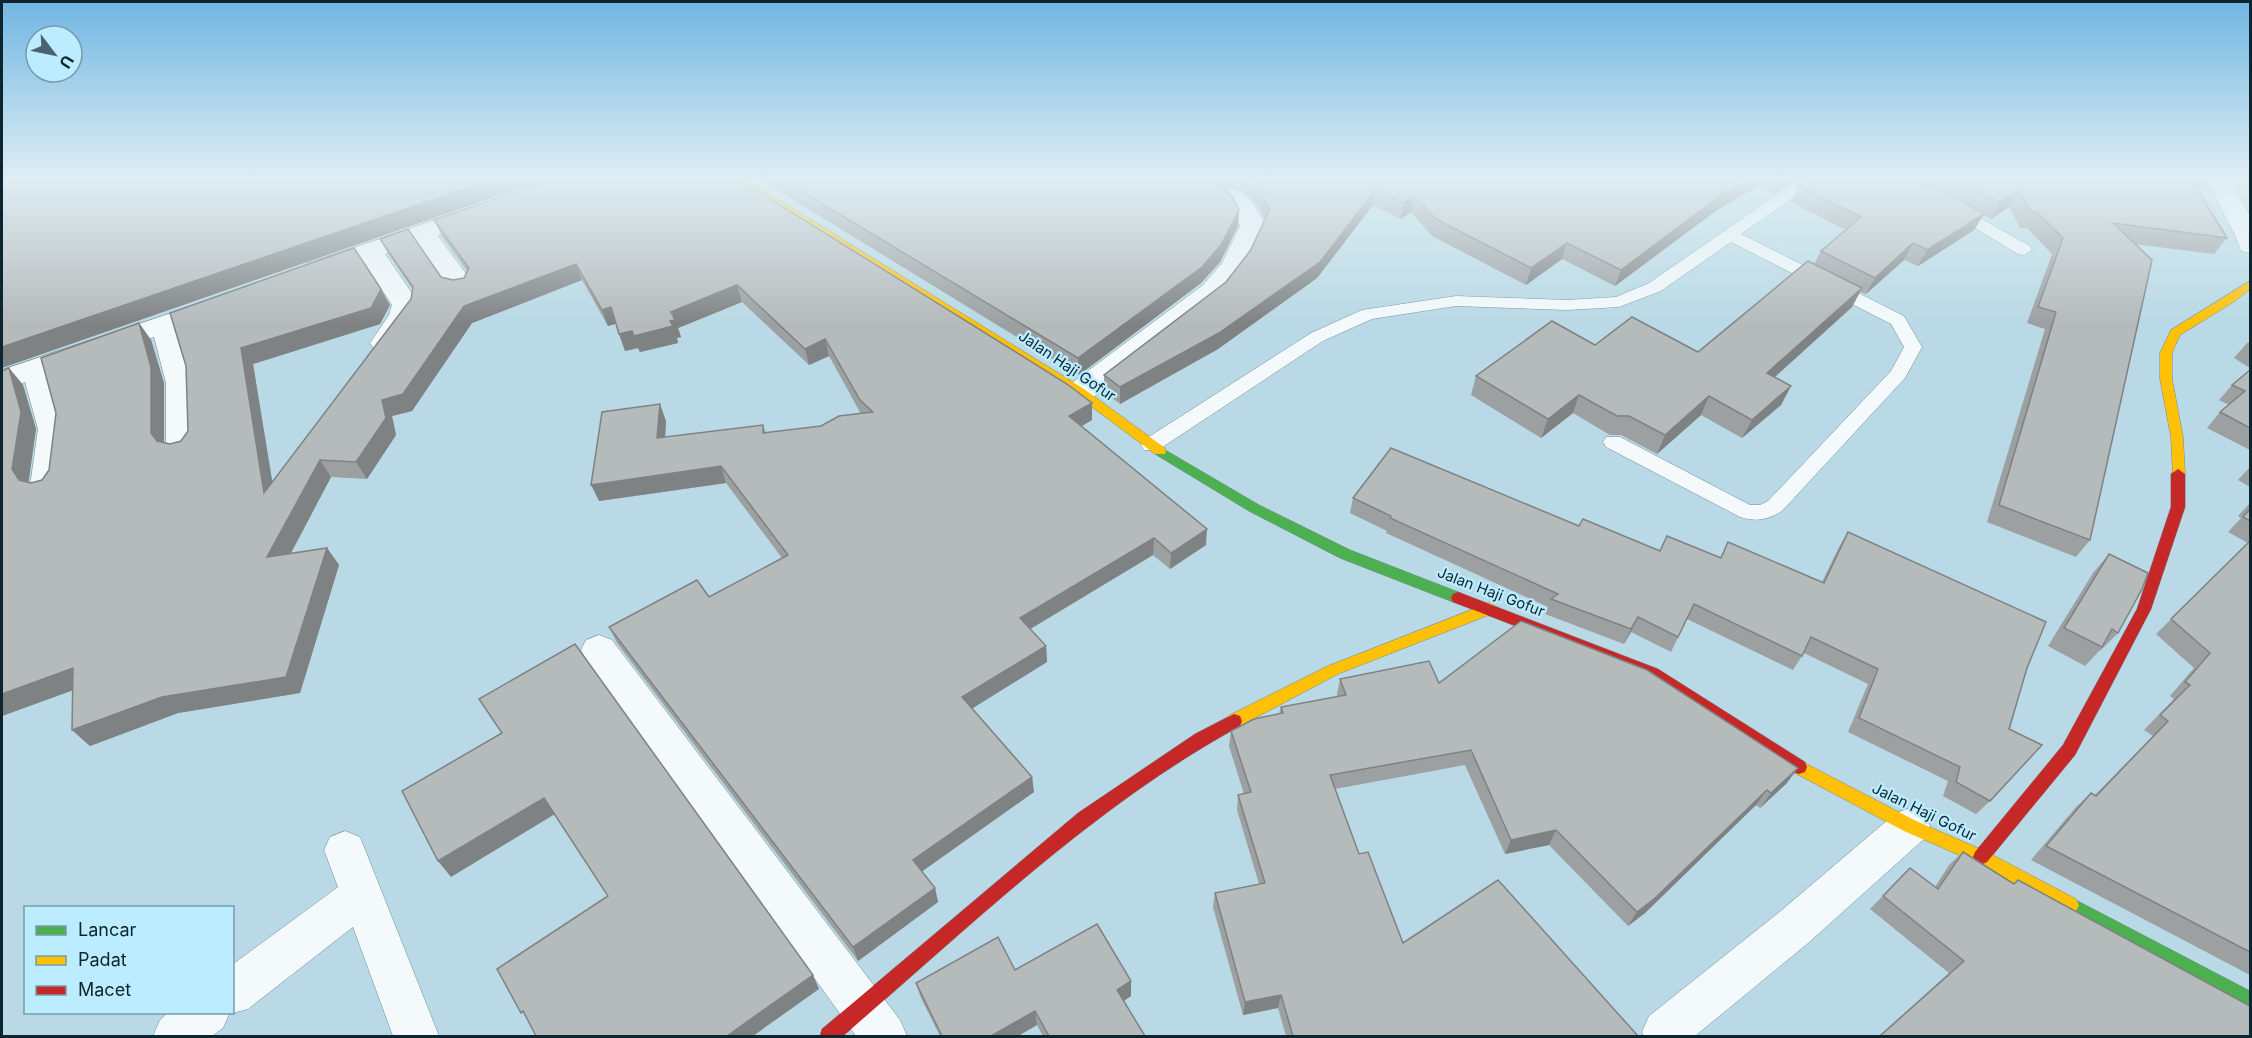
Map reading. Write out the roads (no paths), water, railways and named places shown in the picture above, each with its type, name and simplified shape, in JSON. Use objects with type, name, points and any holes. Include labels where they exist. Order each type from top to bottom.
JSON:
[{"type":"street","points":[[294,278],[438,227]]},
{"type":"street","name":"Jalan Haji Gofur","points":[[820,227],[1080,392],[1151,445],[1254,508],[1346,554],[1653,673],[1793,764],[1910,826],[1981,857],[2250,1001]]},
{"type":"street","points":[[1080,392],[1213,291],[1234,266],[1252,227]]},
{"type":"street","points":[[2244,227],[2250,245]]},
{"type":"street","points":[[423,233],[460,286]]},
{"type":"street","points":[[370,251],[406,305],[403,315],[384,343]]},
{"type":"street","points":[[1981,857],[2069,750],[2144,609],[2178,507],[2177,437],[2166,379],[2166,353],[2175,333],[2231,299],[2250,284]]},
{"type":"street","points":[[2,380],[240,297]]},
{"type":"street","points":[[164,324],[181,383],[182,448]]},
{"type":"street","points":[[36,368],[53,429],[46,486]]},
{"type":"street","points":[[829,1036],[873,1021],[1084,819],[1201,739],[1333,670],[1489,609]]},
{"type":"street","points":[[599,650],[873,1021]]},
{"type":"street","points":[[1665,1032],[1792,929],[1910,826]]},
{"type":"street","points":[[345,850],[360,896],[416,1036]]},
{"type":"street","points":[[234,991],[360,896]]},
{"type":"street","points":[[176,1036],[204,1014]]},
{"type":"lane","points":[[1151,445],[1317,337],[1368,314],[1456,301],[1567,306],[1619,302],[1655,287],[1732,236],[1741,227]]},
{"type":"lane","points":[[1986,227],[2024,250]]},
{"type":"lane","points":[[1613,442],[1747,513],[1763,513],[1775,506],[1898,374],[1913,347],[1898,320],[1732,236]]}]
